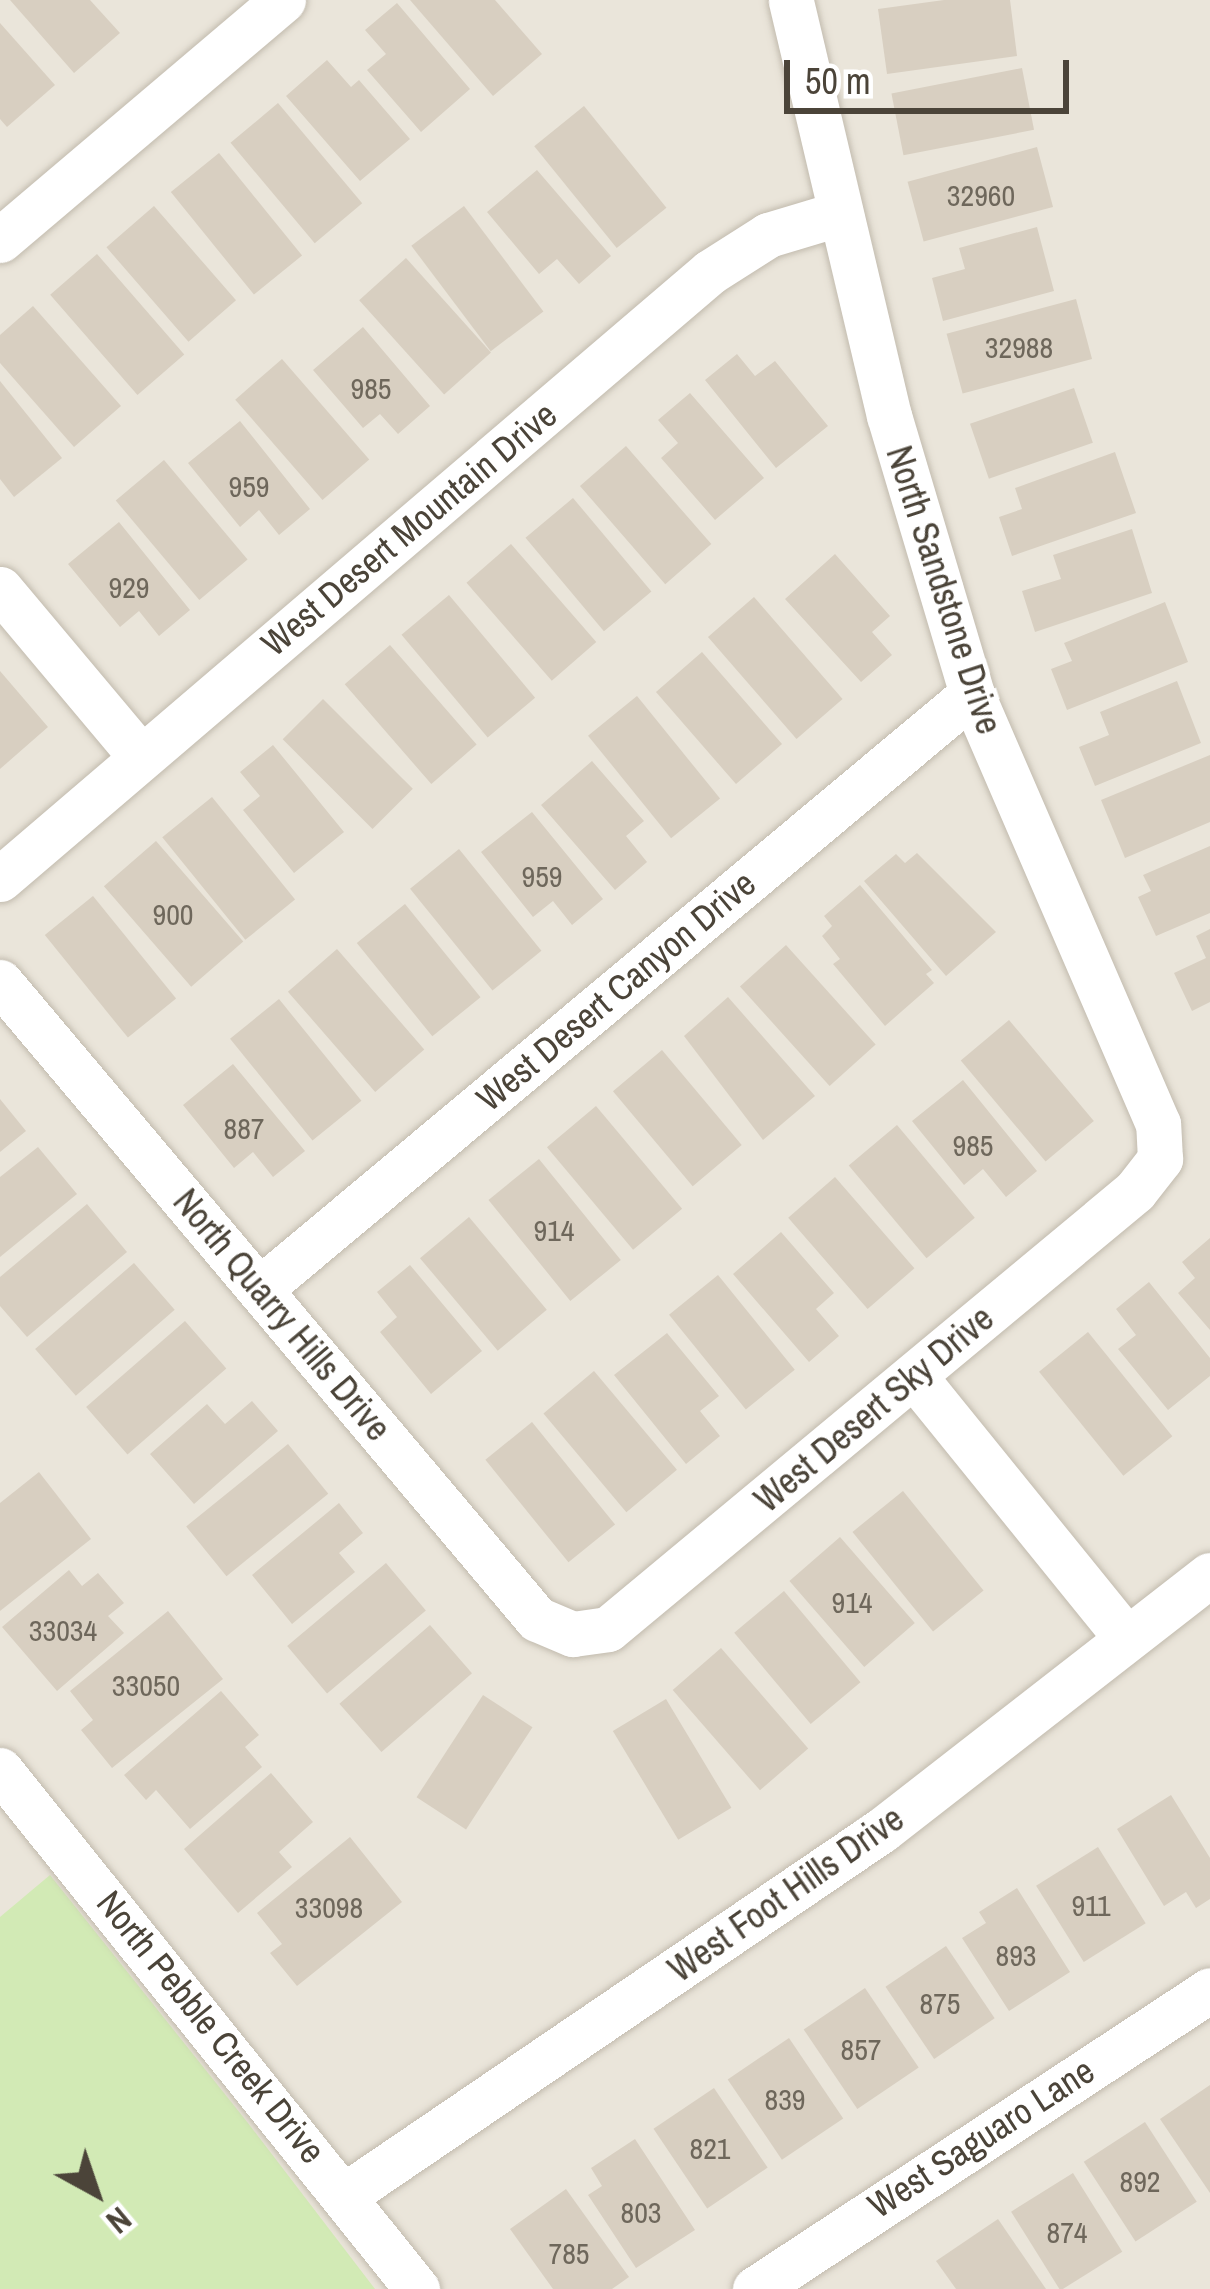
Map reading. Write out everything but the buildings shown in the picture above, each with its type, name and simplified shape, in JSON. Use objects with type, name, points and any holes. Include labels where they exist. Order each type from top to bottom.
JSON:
[{"type":"street","points":[[0,240],[283,0]]},
{"type":"street","name":"North Sandstone Drive","points":[[791,0],[838,214],[972,694],[1158,1124],[1160,1159]]},
{"type":"street","name":"West Desert Mountain Drive","points":[[0,879],[710,272],[768,235],[838,214]]},
{"type":"street","points":[[0,589],[141,757]]},
{"type":"street","name":"West Desert Canyon Drive","points":[[261,1288],[972,694]]},
{"type":"street","name":"North Quarry Hills Drive","points":[[0,982],[537,1619],[573,1634]]},
{"type":"street","name":"West Desert Sky Drive","points":[[573,1634],[608,1629],[1136,1191],[1160,1159]]},
{"type":"street","points":[[914,1376],[1127,1639]]},
{"type":"street","name":"West Foot Hills Drive","points":[[348,2193],[882,1830],[1210,1575]]},
{"type":"street","name":"North Pebble Creek Drive","points":[[0,1769],[348,2193],[417,2289]]},
{"type":"street","name":"West Saguaro Lane","points":[[754,2289],[1210,1990]]},
{"type":"shaded area","points":[[0,0],[1210,0],[1210,2289],[0,2289]]},
{"type":"green space","points":[[50,1875],[375,2289],[0,2289],[0,1917]]}]
